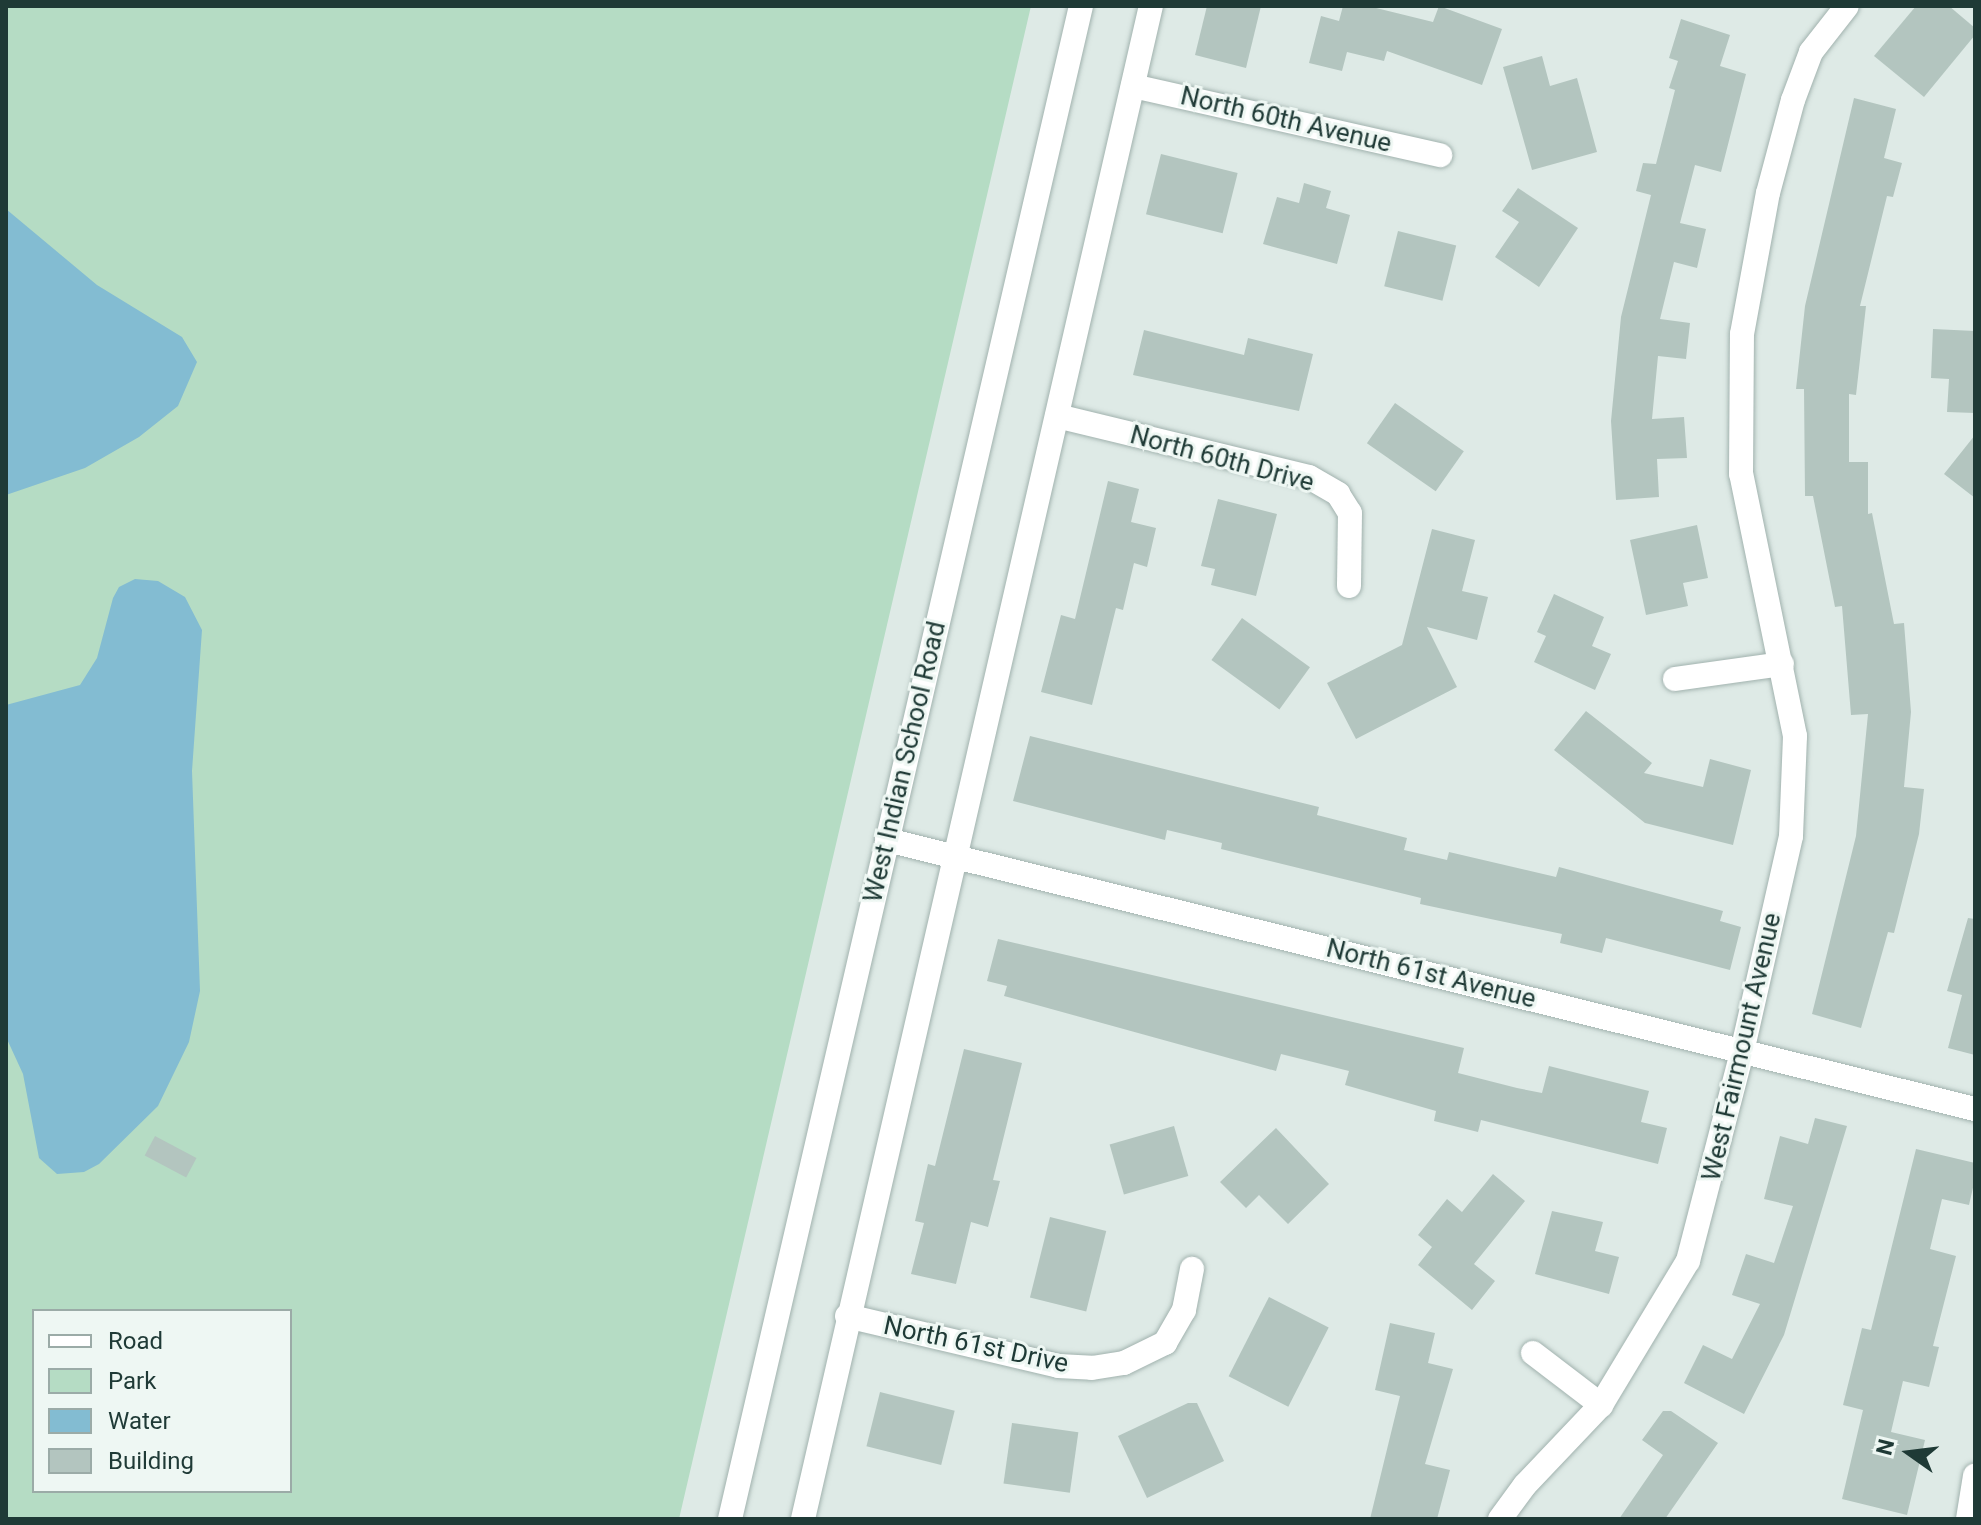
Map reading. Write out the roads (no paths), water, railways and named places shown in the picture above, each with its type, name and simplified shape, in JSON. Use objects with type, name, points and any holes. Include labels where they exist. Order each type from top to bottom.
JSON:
[{"type":"street","name":"West Indian School Road","points":[[730,1519],[1081,6]]},
{"type":"street","points":[[803,1519],[847,1316],[956,858],[1151,6]]},
{"type":"street","name":"West Fairmount Avenue","points":[[1500,1519],[1525,1485],[1601,1405],[1688,1261],[1742,1052],[1791,836],[1795,736],[1782,664],[1757,569],[1741,474],[1742,334],[1765,208],[1793,100],[1811,52],[1847,6]]},
{"type":"street","name":"North 60th Avenue","points":[[1133,86],[1440,155]]},
{"type":"street","name":"North 60th Drive","points":[[1057,416],[1309,477],[1338,494],[1350,513],[1349,586]]},
{"type":"street","points":[[1675,679],[1782,664]]},
{"type":"street","name":"North 61st Avenue","points":[[887,840],[1975,1109]]},
{"type":"street","name":"North 61st Drive","points":[[847,1316],[1058,1366],[1092,1368],[1124,1363],[1165,1343],[1184,1310],[1192,1269]]},
{"type":"street","points":[[1533,1353],[1601,1405]]},
{"type":"street","points":[[1968,1519],[1975,1476]]},
{"type":"water","points":[[6,209],[97,285],[182,337],[197,362],[178,406],[139,437],[85,468],[6,495]]},
{"type":"water","points":[[135,579],[158,581],[185,597],[202,630],[192,771],[200,991],[189,1042],[158,1106],[99,1164],[84,1172],[57,1174],[39,1158],[23,1074],[6,1037],[6,705],[80,685],[97,658],[113,598],[119,587]]}]
